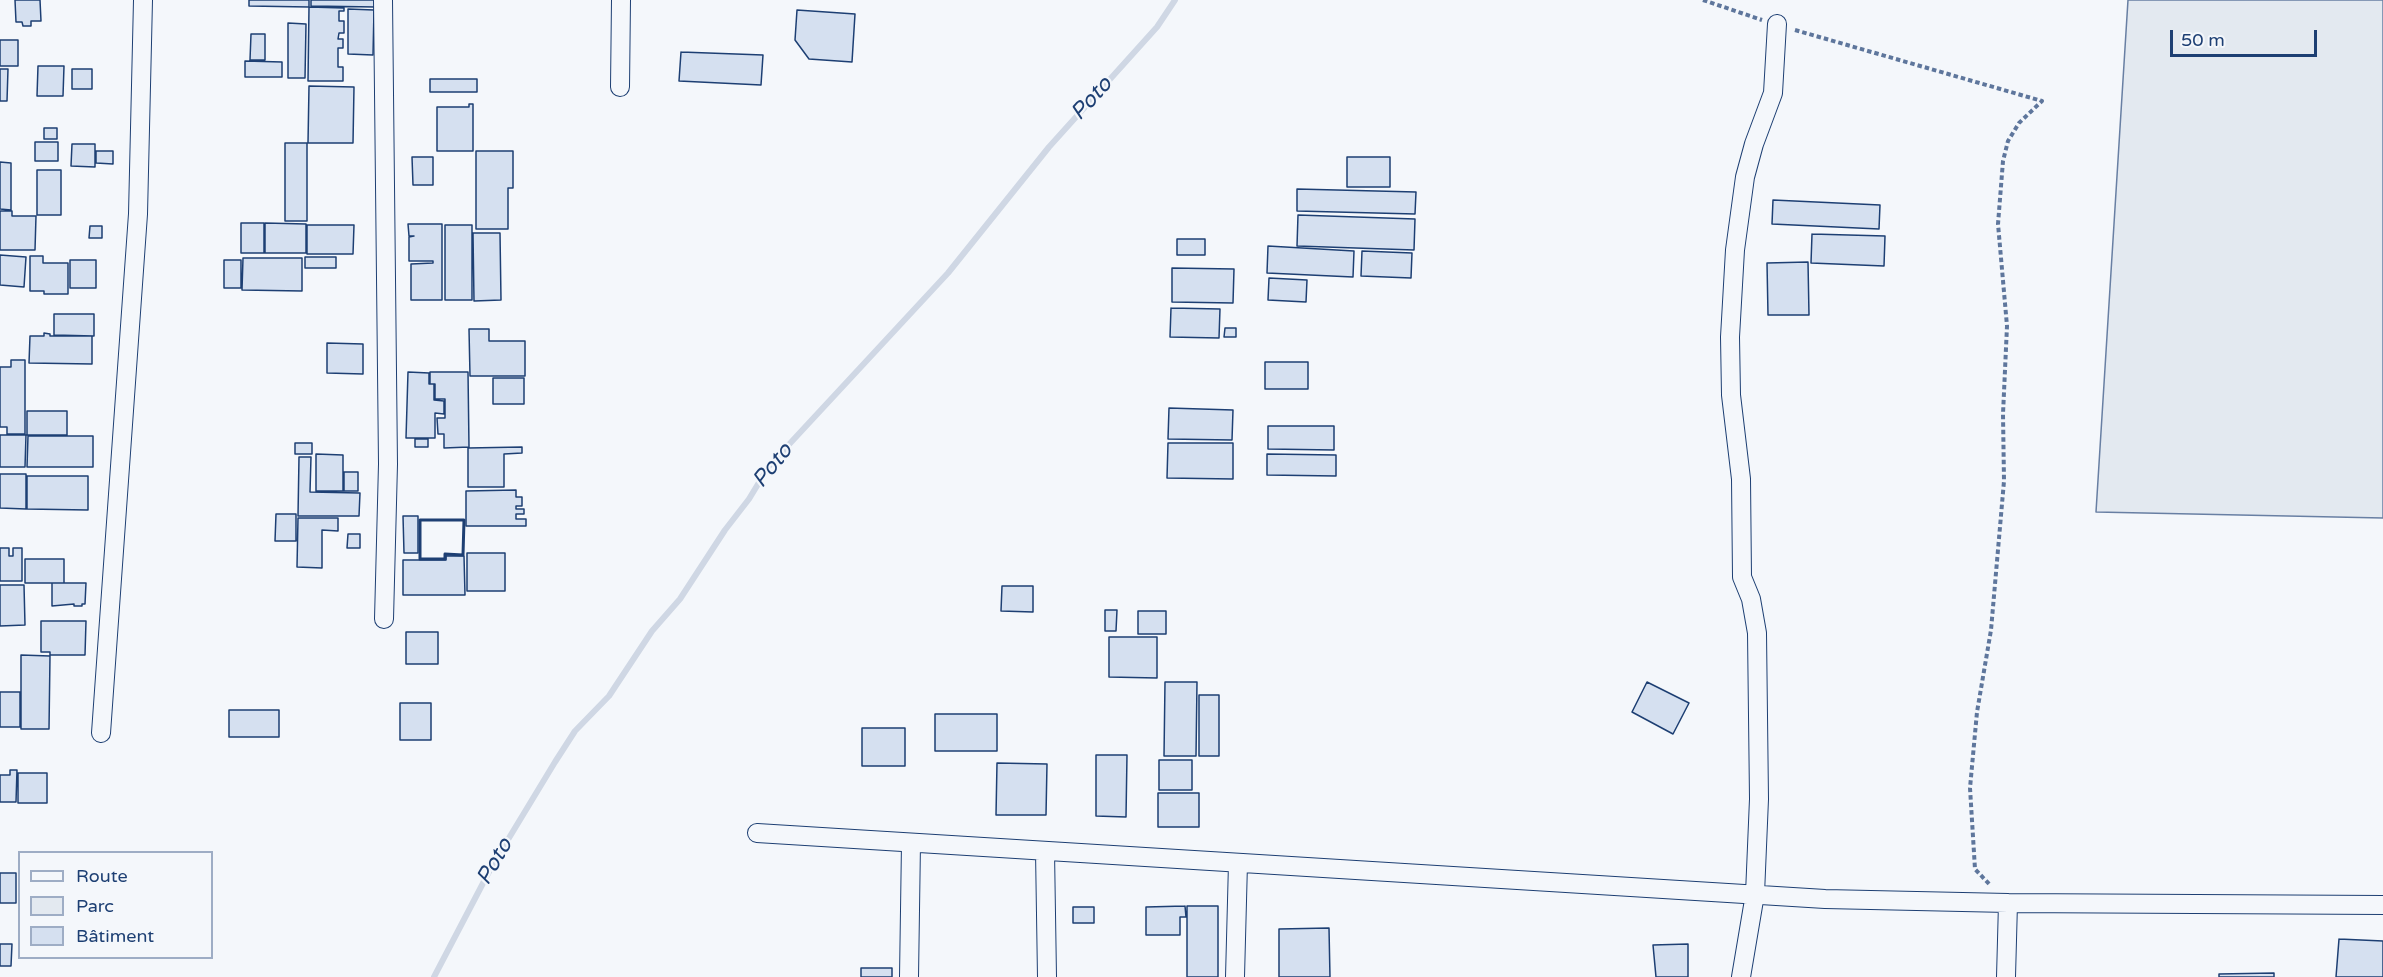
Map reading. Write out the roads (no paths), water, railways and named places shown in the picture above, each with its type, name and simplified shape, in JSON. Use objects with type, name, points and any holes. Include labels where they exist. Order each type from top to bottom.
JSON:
[{"type":"street","points":[[101,734],[138,214],[144,0]]},
{"type":"street","points":[[383,0],[388,464],[384,619]]},
{"type":"street","points":[[620,87],[621,0]]},
{"type":"street","points":[[1741,977],[1755,894],[1759,799],[1757,633],[1751,599],[1742,577],[1741,479],[1731,395],[1730,338],[1735,249],[1745,177],[1754,144],[1773,93],[1777,24]]},
{"type":"street","points":[[756,833],[1825,899],[2008,903],[2383,905]]},
{"type":"street","points":[[909,977],[911,843]]},
{"type":"street","points":[[1045,851],[1047,977]]},
{"type":"street","points":[[1235,977],[1238,863]]},
{"type":"street","points":[[2006,977],[2008,903]]},
{"type":"waterway","name":"Poto","points":[[434,977],[492,866],[575,731],[609,696],[652,631],[680,599],[769,466],[948,273],[1049,147],[1157,27],[1175,0]]}]
